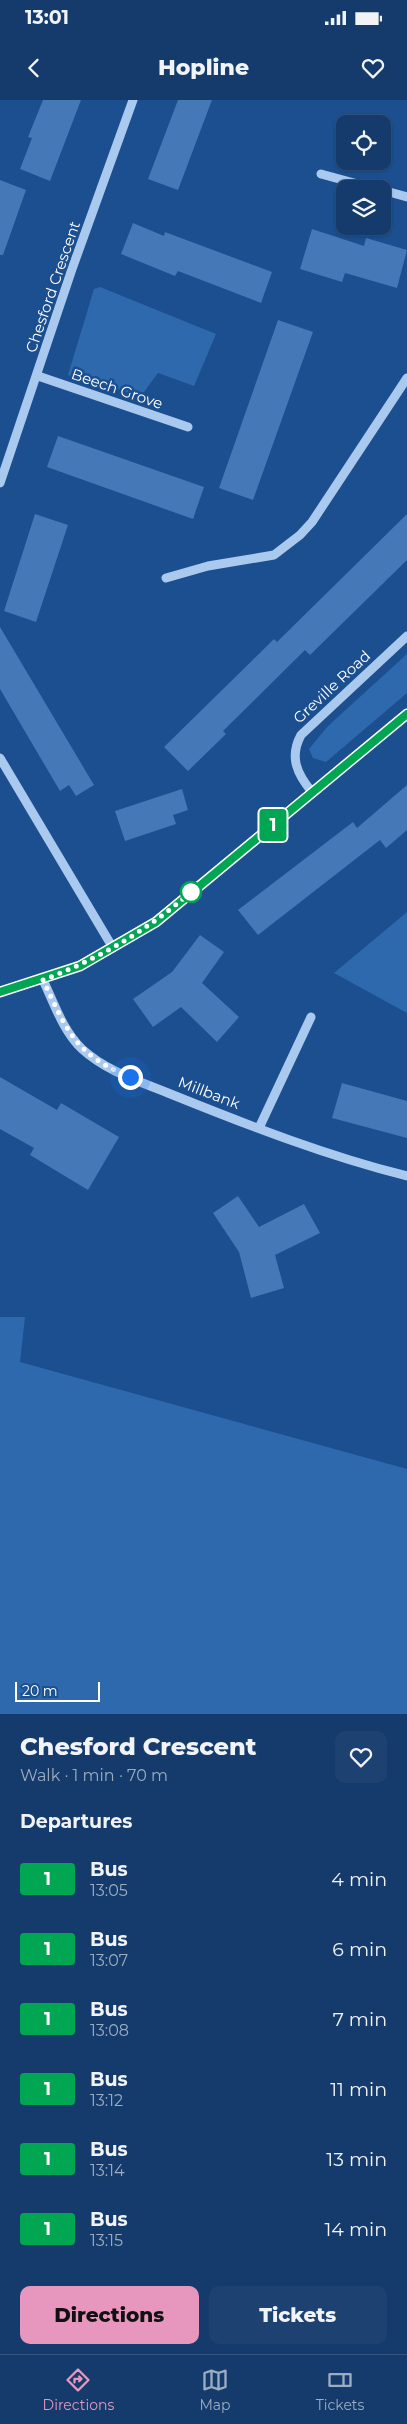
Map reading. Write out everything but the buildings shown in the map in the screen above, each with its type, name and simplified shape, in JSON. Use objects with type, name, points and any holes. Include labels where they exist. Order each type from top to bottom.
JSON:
[{"type":"street","name":"Chesford Crescent","points":[[0,483],[38,376],[72,269],[133,100]]},
{"type":"street","points":[[321,174],[343,180]]},
{"type":"street","points":[[391,193],[407,197]]},
{"type":"street","name":"Beech Grove","points":[[38,376],[188,427]]},
{"type":"street","points":[[166,578],[208,566],[274,555],[293,541],[312,522],[407,378]]},
{"type":"street","name":"Greville Road","points":[[312,792],[302,780],[294,757],[295,746],[301,735],[407,636]]},
{"type":"street","points":[[0,992],[43,980],[80,966],[156,922],[407,714]]},
{"type":"street","points":[[0,758],[113,948]]},
{"type":"street","name":"Millbank","points":[[43,980],[68,1033],[81,1048],[102,1064],[194,1103],[322,1152],[407,1176]]},
{"type":"street","points":[[259,1128],[311,1017]]},
{"type":"shaded area","points":[[100,287],[216,334],[194,386],[158,373],[144,392],[134,394],[68,375],[94,289]]},
{"type":"shaded area","points":[[407,654],[407,693],[326,762],[313,758],[309,749],[328,726]]},
{"type":"shaded area","points":[[407,912],[407,1013],[334,973]]},
{"type":"shaded area","points":[[0,1317],[25,1317],[20,1362],[407,1469],[407,1714],[0,1714]]},
{"type":"bus line","name":"1","points":[[0,992],[43,980],[80,966],[156,922],[407,714]]},
{"type":"route","points":[[130,1077],[102,1064],[81,1048],[68,1033],[43,980],[80,966],[136,935],[156,922],[191,892]]}]
